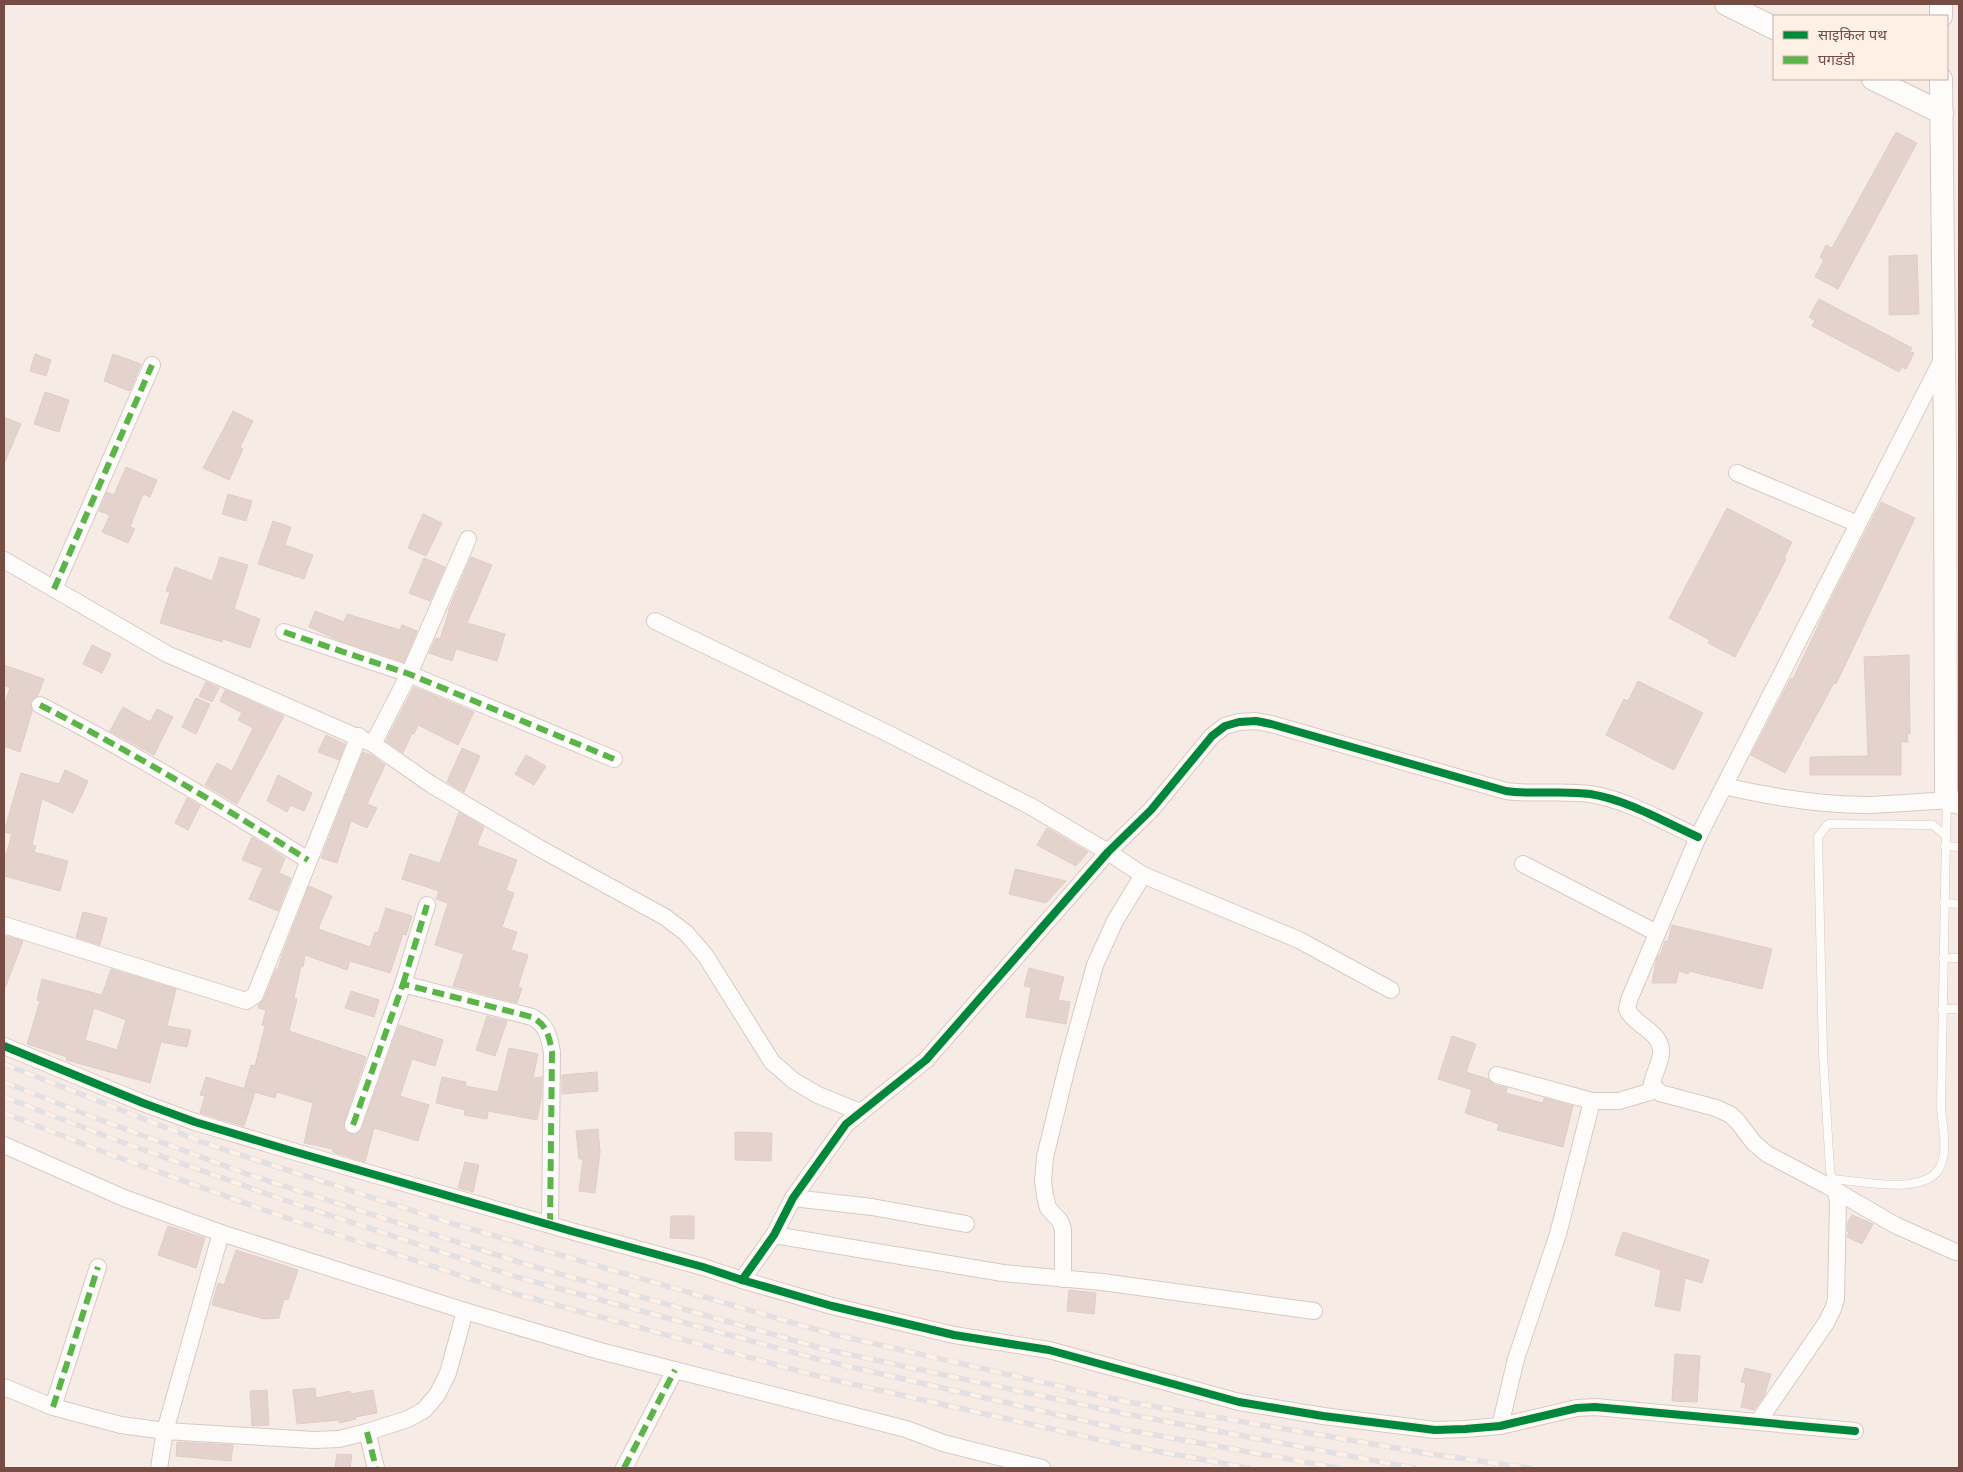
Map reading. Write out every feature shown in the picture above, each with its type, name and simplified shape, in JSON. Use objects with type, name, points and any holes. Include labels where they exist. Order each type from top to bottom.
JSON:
[{"type":"street","points":[[1726,4],[1773,28]]},
{"type":"street","points":[[1876,80],[1942,113]]},
{"type":"street","points":[[1941,80],[1945,356],[1946,791],[1953,801]]},
{"type":"street","points":[[1945,356],[1698,837],[1627,1009],[1630,1015],[1657,1038],[1660,1043],[1660,1057],[1652,1084],[1660,1093],[1716,1108],[1731,1116],[1754,1143],[1767,1154],[1895,1225],[1956,1252]]},
{"type":"street","points":[[54,589],[152,365]]},
{"type":"street","points":[[1737,473],[1858,524]]},
{"type":"street","points":[[4,925],[246,1000],[255,995],[308,860],[366,740],[409,674],[468,539]]},
{"type":"street","points":[[4,560],[167,654],[366,740],[432,785],[547,853],[665,917],[686,933],[705,955],[772,1062],[794,1081],[818,1095],[860,1112]]},
{"type":"street","points":[[655,620],[895,737],[1030,806],[1108,852],[1143,876],[1283,932],[1391,990]]},
{"type":"street","points":[[284,632],[391,670],[409,674],[614,759]]},
{"type":"street","points":[[40,705],[85,728],[224,807],[308,860]]},
{"type":"street","points":[[742,1280],[774,1235],[794,1198],[846,1124],[926,1060],[1108,852],[1151,810],[1212,736],[1225,726],[1239,722],[1256,721],[1506,791],[1534,793],[1570,792],[1593,795],[1619,802],[1698,837]]},
{"type":"street","points":[[1724,786],[1788,799],[1841,804],[1868,805],[1953,801]]},
{"type":"street","points":[[1523,864],[1658,933]]},
{"type":"street","points":[[1063,1279],[1063,1229],[1060,1221],[1048,1208],[1045,1196],[1043,1181],[1046,1157],[1068,1064],[1095,965],[1115,921],[1143,876]]},
{"type":"street","points":[[353,1125],[403,984],[427,905]]},
{"type":"street","points":[[403,984],[532,1017],[542,1022],[548,1031],[552,1052],[550,1225]]},
{"type":"street","points":[[4,1046],[143,1104],[195,1122],[550,1225],[703,1267],[832,1306],[954,1335],[1072,1356],[1239,1402],[1323,1416],[1426,1429],[1465,1429],[1500,1426],[1577,1408],[1595,1407],[1855,1431]]},
{"type":"street","points":[[1497,1075],[1592,1101],[1619,1101],[1656,1090]]},
{"type":"street","points":[[1500,1426],[1516,1360],[1558,1234],[1592,1101]]},
{"type":"street","points":[[4,1145],[124,1198],[221,1233],[465,1311],[600,1351],[906,1429],[944,1443],[1042,1468]]},
{"type":"street","points":[[1758,1422],[1826,1323],[1833,1309],[1837,1284],[1836,1236],[1838,1202],[1836,1191]]},
{"type":"street","points":[[794,1198],[872,1207],[966,1224]]},
{"type":"street","points":[[159,1468],[165,1431],[221,1233]]},
{"type":"street","points":[[774,1235],[1003,1273],[1102,1282],[1314,1311]]},
{"type":"street","points":[[53,1407],[98,1267]]},
{"type":"street","points":[[4,1387],[53,1407],[121,1425],[165,1431],[314,1440],[339,1439],[408,1419],[424,1410],[437,1395],[448,1373],[465,1311]]},
{"type":"street","points":[[624,1468],[675,1370]]},
{"type":"street","points":[[367,1432],[376,1468]]},
{"type":"lane","points":[[1946,836],[1933,825],[1828,824],[1818,836],[1823,1054],[1828,1164],[1832,1179],[1906,1184],[1928,1181],[1942,1165],[1944,1150],[1941,1107],[1945,846],[1953,801]]},
{"type":"lane","points":[[1945,846],[1959,846]]},
{"type":"lane","points":[[1944,904],[1959,904]]},
{"type":"lane","points":[[1943,958],[1959,958]]},
{"type":"lane","points":[[1942,1009],[1959,1009]]},
{"type":"building","points":[[1896,132],[1917,143],[1838,289],[1815,277],[1824,260],[1820,257],[1826,245],[1832,248]]},
{"type":"building","points":[[1917,255],[1919,314],[1889,315],[1889,256]]},
{"type":"building","points":[[1819,299],[1912,348],[1910,352],[1914,353],[1906,369],[1902,367],[1899,372],[1812,326],[1815,321],[1809,317]]},
{"type":"building","points":[[35,354],[51,360],[46,376],[30,371]]},
{"type":"building","points":[[113,354],[141,364],[130,391],[104,381]]},
{"type":"building","points":[[45,392],[69,400],[59,432],[34,424]]},
{"type":"building","points":[[233,411],[253,421],[240,447],[243,449],[229,480],[203,468]]},
{"type":"building","points":[[4,417],[21,424],[4,464]]},
{"type":"building","points":[[126,467],[157,480],[150,497],[143,494],[130,527],[135,529],[128,543],[102,532],[110,515],[99,511],[107,492],[114,495]]},
{"type":"building","points":[[228,494],[252,501],[246,521],[222,514]]},
{"type":"building","points":[[1881,502],[1915,518],[1836,684],[1834,683],[1785,773],[1751,755],[1791,678],[1793,679],[1828,605]]},
{"type":"building","points":[[1727,508],[1792,542],[1784,558],[1786,559],[1735,657],[1708,643],[1710,640],[1669,618]]},
{"type":"building","points":[[423,514],[442,523],[426,556],[408,548]]},
{"type":"building","points":[[273,521],[291,527],[285,545],[313,555],[304,579],[258,564]]},
{"type":"building","points":[[220,557],[248,565],[234,609],[260,619],[250,648],[223,639],[222,642],[160,623],[170,592],[166,591],[175,567],[212,581]]},
{"type":"building","points":[[471,557],[492,565],[467,623],[505,634],[497,661],[456,649],[452,661],[429,653],[436,638],[440,639],[448,611]]},
{"type":"building","points":[[424,558],[445,567],[430,601],[409,593]]},
{"type":"building","points":[[315,611],[344,622],[347,614],[400,630],[402,625],[417,631],[404,662],[338,640],[309,627]]},
{"type":"building","points":[[92,645],[111,654],[102,673],[83,664]]},
{"type":"building","points":[[1909,655],[1910,734],[1907,734],[1908,742],[1901,742],[1901,775],[1810,775],[1810,757],[1868,756],[1864,657]]},
{"type":"building","points":[[4,665],[44,679],[38,695],[31,701],[32,711],[20,752],[4,746],[4,706],[10,688],[4,685]]},
{"type":"building","points":[[1638,681],[1703,713],[1674,770],[1606,735],[1624,699],[1628,701]]},
{"type":"building","points":[[206,682],[219,688],[212,702],[199,696]]},
{"type":"building","points":[[414,687],[474,712],[458,745],[418,725],[414,734],[412,733],[403,753],[386,741]]},
{"type":"building","points":[[225,690],[284,716],[237,804],[205,785],[217,763],[232,771],[253,728],[238,720],[242,713],[220,701]]},
{"type":"building","points":[[196,698],[210,704],[196,734],[182,727]]},
{"type":"building","points":[[123,707],[150,722],[157,709],[173,717],[154,755],[110,731]]},
{"type":"building","points":[[326,735],[345,744],[339,760],[318,752]]},
{"type":"building","points":[[462,748],[480,756],[464,792],[447,782]]},
{"type":"building","points":[[363,752],[373,756],[385,765],[367,804],[377,808],[367,828],[351,821],[337,863],[321,858]]},
{"type":"building","points":[[526,755],[546,766],[534,785],[515,774]]},
{"type":"building","points":[[65,770],[88,781],[82,795],[73,813],[42,799],[32,845],[36,846],[34,852],[68,861],[60,891],[4,876],[4,861],[12,834],[4,832],[21,773],[59,784]]},
{"type":"building","points":[[278,775],[312,793],[304,811],[290,805],[287,812],[267,801]]},
{"type":"building","points":[[187,798],[200,806],[188,830],[175,823]]},
{"type":"building","points":[[459,812],[484,827],[477,845],[517,860],[506,890],[514,893],[502,927],[517,932],[511,950],[528,955],[518,987],[522,988],[517,1003],[453,986],[464,954],[435,945],[448,903],[436,899],[439,891],[402,879],[410,854],[440,863]]},
{"type":"building","points":[[1047,828],[1088,852],[1076,866],[1037,845]]},
{"type":"building","points":[[252,837],[285,858],[279,873],[291,878],[278,911],[249,899],[263,868],[242,860]]},
{"type":"building","points":[[1015,869],[1066,881],[1046,903],[1009,894]]},
{"type":"building","points":[[309,886],[332,896],[318,929],[370,947],[375,932],[378,933],[386,908],[412,916],[406,935],[403,934],[390,973],[350,961],[347,970],[305,955],[303,967],[301,966],[294,998],[297,999],[289,1031],[366,1057],[344,1122],[343,1127],[346,1132],[355,1135],[362,1128],[399,1025],[443,1040],[435,1066],[412,1059],[400,1096],[429,1105],[418,1141],[374,1128],[365,1162],[333,1152],[333,1149],[304,1143],[313,1103],[277,1092],[275,1098],[244,1089],[251,1065],[255,1066],[265,1026],[262,1025],[266,1010],[258,1008],[259,1004],[264,999],[276,969],[278,969]]},
{"type":"building","points":[[83,912],[107,918],[100,945],[76,937]]},
{"type":"building","points":[[1672,925],[1772,949],[1762,989],[1689,971],[1688,974],[1679,971],[1676,983],[1652,983],[1656,961],[1658,956],[1660,956],[1665,941],[1668,941]]},
{"type":"building","points":[[6,936],[23,941],[4,988],[4,942]]},
{"type":"building","points":[[1029,968],[1064,977],[1058,1000],[1070,1002],[1066,1024],[1026,1017],[1031,987],[1024,986]]},
{"type":"building","points":[[111,969],[176,989],[167,1026],[191,1030],[187,1047],[161,1042],[150,1083],[66,1060],[67,1057],[27,1044],[40,1001],[37,1000],[42,979],[102,995]],"holes":[[[94,1008],[126,1020],[117,1050],[85,1040]]]},
{"type":"building","points":[[351,991],[379,1000],[374,1017],[345,1008]]},
{"type":"building","points":[[487,1016],[507,1021],[495,1056],[476,1050]]},
{"type":"building","points":[[1452,1036],[1476,1044],[1466,1072],[1488,1079],[1494,1085],[1507,1088],[1506,1093],[1543,1103],[1544,1098],[1573,1106],[1563,1147],[1497,1130],[1499,1124],[1465,1113],[1472,1090],[1438,1079]]},
{"type":"building","points":[[509,1048],[538,1054],[533,1078],[542,1077],[541,1099],[537,1120],[488,1111],[487,1119],[464,1115],[465,1110],[436,1103],[442,1077],[466,1082],[465,1086],[498,1092]]},
{"type":"building","points":[[597,1072],[598,1091],[562,1094],[562,1075]]},
{"type":"building","points":[[206,1077],[255,1092],[244,1126],[200,1113],[205,1096],[200,1095]]},
{"type":"building","points":[[598,1129],[600,1152],[595,1193],[579,1191],[583,1159],[579,1159],[576,1131]]},
{"type":"building","points":[[735,1132],[772,1133],[771,1161],[735,1160]]},
{"type":"building","points":[[465,1162],[479,1165],[473,1192],[458,1188]]},
{"type":"building","points":[[1852,1215],[1873,1224],[1862,1244],[1847,1237],[1849,1233],[1847,1230],[1848,1222]]},
{"type":"building","points":[[671,1216],[694,1216],[694,1239],[670,1238]]},
{"type":"building","points":[[168,1226],[205,1238],[196,1268],[158,1255]]},
{"type":"building","points":[[1623,1232],[1709,1260],[1702,1283],[1685,1278],[1680,1311],[1655,1306],[1661,1270],[1615,1255]]},
{"type":"building","points":[[236,1250],[298,1270],[288,1300],[284,1299],[279,1318],[264,1319],[212,1305],[218,1283],[224,1285]]},
{"type":"building","points":[[1069,1290],[1096,1293],[1094,1314],[1067,1311]]},
{"type":"building","points":[[1675,1354],[1700,1356],[1697,1402],[1672,1401]]},
{"type":"building","points":[[1745,1368],[1771,1374],[1764,1396],[1754,1410],[1741,1407],[1746,1383],[1741,1382]]},
{"type":"building","points":[[315,1388],[316,1398],[350,1391],[351,1394],[373,1390],[377,1413],[355,1417],[356,1419],[339,1423],[339,1420],[297,1424],[293,1390]]},
{"type":"building","points":[[267,1390],[269,1425],[252,1426],[250,1391]]},
{"type":"building","points":[[177,1442],[233,1445],[231,1461],[176,1456]]},
{"type":"building","points":[[337,1454],[352,1455],[350,1468],[335,1468]]},
{"type":"railway","points":[[4,1064],[210,1145],[454,1224],[828,1333],[1128,1402],[1437,1455],[1530,1468]]},
{"type":"railway","points":[[4,1082],[250,1175],[525,1264],[824,1349],[1126,1414],[1414,1468]]},
{"type":"railway","points":[[4,1097],[116,1140],[284,1200],[520,1278],[821,1360],[1116,1428],[1338,1468]]},
{"type":"railway","points":[[4,1113],[112,1155],[278,1215],[516,1294],[821,1377],[1118,1444],[1248,1468]]},
{"type":"marked path","points":[[54,589],[152,365]]},
{"type":"marked path","points":[[284,632],[409,674],[614,759]]},
{"type":"marked path","points":[[40,705],[176,780],[308,860]]},
{"type":"marked path","points":[[403,984],[427,905]]},
{"type":"marked path","points":[[353,1125],[403,984],[532,1017],[544,1027],[552,1052],[550,1225]]},
{"type":"marked path","points":[[53,1407],[98,1267]]},
{"type":"marked path","points":[[624,1468],[675,1370]]},
{"type":"marked path","points":[[367,1432],[376,1468]]},
{"type":"cycle path","points":[[742,1280],[774,1235],[793,1198],[846,1124],[926,1060],[1108,852],[1151,810],[1212,736],[1225,726],[1239,722],[1256,721],[1271,724],[1506,791],[1527,793],[1569,792],[1604,797],[1632,806],[1698,837]]},
{"type":"cycle path","points":[[4,1046],[143,1103],[195,1122],[292,1151],[703,1267],[832,1306],[954,1335],[1049,1350],[1239,1402],[1323,1416],[1435,1430],[1500,1426],[1577,1408],[1595,1407],[1855,1431]]}]
